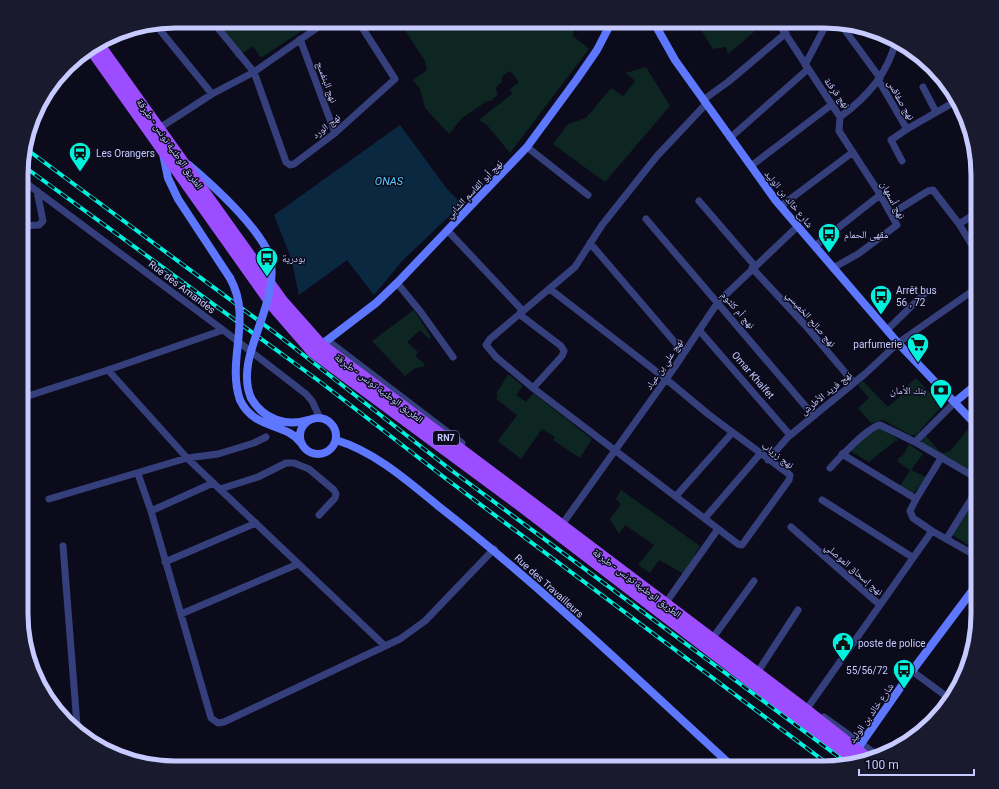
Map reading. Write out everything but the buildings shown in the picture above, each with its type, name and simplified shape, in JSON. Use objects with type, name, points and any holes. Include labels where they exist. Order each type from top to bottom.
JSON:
[{"type":"main road","name":"الطريق الوطنية تونس - طبرقة","points":[[101,48],[282,301],[320,346],[563,524],[712,638],[807,708],[856,753]]},
{"type":"main road","name":"الطريق الوطنية تونس - طبرقة","points":[[94,53],[274,307],[320,346],[520,505],[856,753]]},
{"type":"street","points":[[218,28],[254,72]]},
{"type":"street","points":[[158,128],[212,94],[254,72],[316,28]]},
{"type":"street","name":"نهج الورد","points":[[254,72],[288,164],[294,164],[335,133],[395,79],[362,28]]},
{"type":"street","name":"نهج أبو القاسم الشابي","points":[[320,346],[376,303],[398,283],[527,147],[597,50],[608,28]]},
{"type":"street","name":"شارع خالد بن الوليد","points":[[657,28],[675,60],[730,138],[781,206],[898,343],[971,419]]},
{"type":"street","name":"نهج قرقنة","points":[[782,28],[806,67],[840,117],[864,98],[879,79],[889,62],[894,46]]},
{"type":"street","points":[[730,138],[806,67],[825,28]]},
{"type":"street","points":[[159,29],[212,94]]},
{"type":"street","name":"نهج صفاقس","points":[[844,29],[879,79],[906,128]]},
{"type":"street","points":[[666,603],[718,529],[533,388],[496,357],[486,345],[490,339],[578,264],[602,225],[662,151],[705,102],[786,33]]},
{"type":"street","name":"نهج البنفسج","points":[[300,39],[335,133]]},
{"type":"street","points":[[923,87],[936,112]]},
{"type":"street","name":"نهج صفاقس","points":[[902,161],[891,140],[906,128],[952,103]]},
{"type":"street","points":[[751,166],[831,105]]},
{"type":"street","name":"نهج أسمهان","points":[[833,268],[858,254],[894,229],[897,223],[839,131],[840,117]]},
{"type":"street","points":[[527,147],[588,195]]},
{"type":"street","points":[[161,148],[168,178],[178,199],[230,278],[236,292],[240,309],[240,330],[235,377],[240,400],[246,410],[254,418],[290,434],[312,454],[321,454],[329,451],[336,440],[336,431],[332,424],[320,418],[296,423],[279,420],[262,412],[251,398],[246,386],[246,369],[270,291],[272,272],[270,256],[260,238],[226,200],[174,151]]},
{"type":"street","points":[[781,206],[853,152]]},
{"type":"street","name":"Rue des Amandes","points":[[28,184],[306,394],[312,401],[320,418]]},
{"type":"street","points":[[891,214],[931,190],[959,224],[971,244]]},
{"type":"street","points":[[28,226],[39,225],[43,221],[37,191]]},
{"type":"street","points":[[815,246],[880,195]]},
{"type":"street","name":"نهج صالح الخميسي","points":[[699,201],[854,383]]},
{"type":"street","points":[[959,224],[971,216]]},
{"type":"street","name":"نهج أم كلثوم","points":[[646,219],[813,415]]},
{"type":"street","name":"نهج علي بن عياد","points":[[563,524],[666,379],[718,302],[798,226]]},
{"type":"street","points":[[448,231],[521,312],[564,351],[562,356],[533,388]]},
{"type":"street","points":[[590,243],[684,353]]},
{"type":"street","points":[[398,283],[453,357]]},
{"type":"street","name":"نهج زرياب","points":[[550,289],[666,379],[732,433],[768,460],[788,472],[791,477],[744,543],[738,544],[718,529]]},
{"type":"street","points":[[887,330],[928,291]]},
{"type":"street","points":[[898,343],[971,292]]},
{"type":"street","points":[[28,396],[223,330]]},
{"type":"street","name":"Omar Khalfet","points":[[699,330],[790,435]]},
{"type":"street","name":"نهج فريد الأطرش","points":[[768,460],[790,435],[854,383],[898,343]]},
{"type":"street","points":[[108,370],[187,458],[385,646]]},
{"type":"street","points":[[915,442],[955,402],[971,389]]},
{"type":"street","points":[[302,445],[300,437],[302,428],[311,419]]},
{"type":"street","points":[[830,468],[842,454],[878,426],[915,442],[971,475]]},
{"type":"street","points":[[676,496],[732,433]]},
{"type":"street","points":[[49,500],[187,458],[218,454],[254,443],[266,437]]},
{"type":"street","name":"Rue des Travailleurs","points":[[336,440],[357,447],[386,466],[494,549],[726,761]]},
{"type":"street","points":[[705,518],[760,454]]},
{"type":"street","points":[[842,454],[916,499]]},
{"type":"street","points":[[941,458],[910,511],[912,517],[932,531],[971,553]]},
{"type":"street","points":[[220,489],[258,477],[286,463],[300,464],[319,477],[336,494],[335,498],[319,515]]},
{"type":"street","points":[[138,474],[151,511],[165,562],[182,614],[211,718],[218,723],[224,722],[385,646],[407,634],[424,621],[494,549]]},
{"type":"street","points":[[151,511],[213,483]]},
{"type":"street","points":[[947,538],[971,499]]},
{"type":"street","points":[[822,500],[912,557]]},
{"type":"street","points":[[165,562],[256,523]]},
{"type":"street","name":"نهج إسحاق الموصلي","points":[[791,527],[880,605],[807,708]]},
{"type":"street","points":[[880,605],[912,557],[932,531]]},
{"type":"street","points":[[63,546],[77,724]]},
{"type":"street","points":[[182,614],[298,564]]},
{"type":"street","points":[[712,638],[754,581]]},
{"type":"street","name":"شارع خالد بن الوليد","points":[[856,753],[912,671],[971,592]]},
{"type":"street","points":[[758,672],[798,610]]},
{"type":"street","points":[[912,671],[946,696]]},
{"type":"street","points":[[856,753],[866,755]]},
{"type":"green space","points":[[218,28],[306,28],[261,58],[253,46],[236,58]]},
{"type":"green space","points":[[404,28],[573,28],[573,36],[589,49],[510,153],[487,125],[479,120],[512,94],[510,89],[519,82],[510,71],[502,76],[502,82],[495,88],[498,94],[491,101],[487,101],[462,118],[449,134],[425,108],[420,89],[413,80],[427,70],[425,61]]},
{"type":"green space","points":[[700,28],[759,28],[728,54],[726,47],[713,49]]},
{"type":"green space","points":[[646,67],[670,106],[605,182],[553,144],[568,124],[586,118],[611,88],[623,96],[635,81],[626,73]]},
{"type":"green space","points":[[414,310],[431,337],[429,339],[420,330],[407,342],[418,352],[415,356],[425,364],[423,367],[415,368],[405,376],[372,341]]},
{"type":"green space","points":[[508,374],[523,386],[516,395],[526,402],[533,393],[592,439],[580,458],[553,440],[555,437],[542,429],[521,459],[498,441],[517,415],[496,399],[498,395],[496,394]]},
{"type":"green space","points":[[916,378],[942,406],[916,435],[910,435],[883,420],[871,423],[858,408],[869,398],[858,385],[863,381],[888,407],[909,388],[908,385]]},
{"type":"green space","points":[[880,428],[899,440],[895,441],[869,462],[850,451],[866,436]]},
{"type":"green space","points":[[968,429],[971,432],[971,473],[921,442],[926,436],[939,451],[943,453],[950,451]]},
{"type":"green space","points":[[909,444],[923,454],[911,470],[926,477],[914,493],[911,493],[900,486],[910,470],[897,461],[899,457],[902,457]]},
{"type":"green space","points":[[621,490],[700,546],[684,574],[659,560],[650,573],[638,565],[654,545],[625,525],[619,534],[610,519],[621,504],[616,499]]},
{"type":"green space","points":[[971,504],[971,542],[968,545],[951,534]]},
{"type":"water","name":"ONAS","points":[[400,125],[447,189],[462,204],[403,260],[374,295],[347,260],[299,295],[291,258],[274,215]]},
{"type":"railway","points":[[30,152],[274,332],[451,470],[843,760]]},
{"type":"railway","points":[[28,169],[319,381],[445,478],[824,761]]},
{"type":"place","name":"Les Orangers","points":[[80,172]]},
{"type":"place","name":"مقهى الحمام","points":[[829,254]]},
{"type":"place","name":"بودرية","points":[[267,278]]},
{"type":"place","name":"Arrêt bus 56 , 72","points":[[881,316]]},
{"type":"place","name":"parfumerie","points":[[918,364]]},
{"type":"place","name":"بنك الأمان","points":[[941,410]]},
{"type":"place","name":"poste de police","points":[[843,662]]},
{"type":"place","name":"55/56/72","points":[[904,690]]}]
